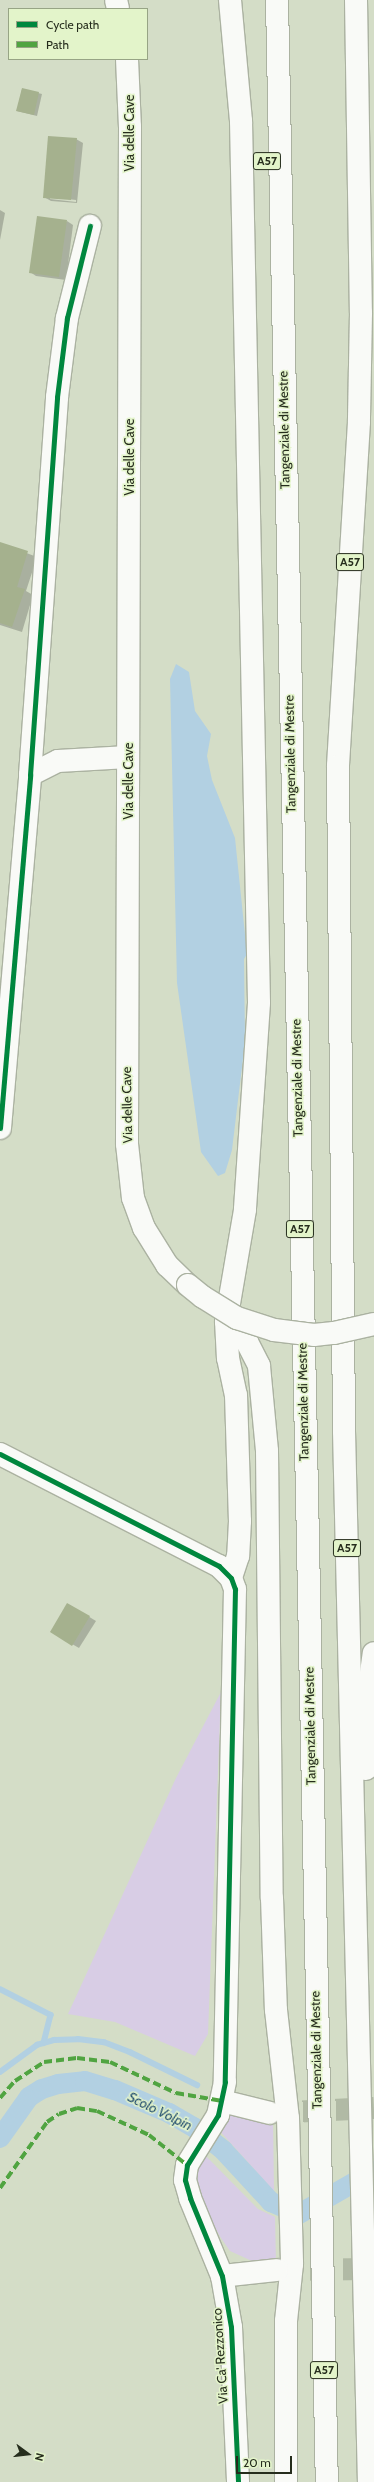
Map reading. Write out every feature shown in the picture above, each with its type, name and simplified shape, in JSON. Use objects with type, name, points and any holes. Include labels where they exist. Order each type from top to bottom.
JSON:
[{"type":"main road","points":[[230,0],[241,121],[259,1004],[245,1210],[226,1321],[228,1358],[236,1394],[240,1521],[238,1556],[231,1578],[236,1602],[229,1810],[225,2082],[220,2108],[279,2115]]},
{"type":"main road","name":"A57","points":[[262,0],[266,139],[282,321]]},
{"type":"main road","name":"A57","points":[[277,0],[282,321]]},
{"type":"main road","name":"A57","points":[[356,0],[361,306],[359,399],[338,766],[344,1431],[358,1972],[368,2482]]},
{"type":"main road","name":"Via delle Cave","points":[[127,60],[130,127],[127,1144],[133,1198],[144,1228],[167,1265],[203,1297],[237,1318],[274,1330],[320,1334],[374,1324]]},
{"type":"main road","points":[[0,1128],[30,775],[57,397],[67,318],[90,226]]},
{"type":"main road","name":"Tangenziale di Mestre","points":[[282,321],[318,2137],[327,2482]]},
{"type":"main road","points":[[30,775],[58,761],[128,757]]},
{"type":"main road","points":[[226,1321],[247,1342],[259,1366],[267,1451],[272,1898],[286,2321],[286,2482]]},
{"type":"main road","points":[[0,1454],[219,1566],[231,1578]]},
{"type":"main road","name":"A57","points":[[358,1972],[370,1680],[374,1653]]},
{"type":"main road","name":"Via Ca' Rezzonico","points":[[220,2108],[192,2156],[185,2180],[190,2198],[222,2276],[231,2327],[238,2482]]},
{"type":"main road","points":[[222,2276],[284,2267]]},
{"type":"shaded area","points":[[221,1692],[208,2034],[195,2056],[115,2022],[68,2014],[176,1778]]},
{"type":"shaded area","points":[[228,2112],[273,2120],[274,2191],[217,2128]]},
{"type":"shaded area","points":[[203,2153],[258,2209],[275,2217],[276,2264],[252,2261],[230,2251],[221,2238],[197,2197],[195,2177],[197,2165]]},
{"type":"water","points":[[176,664],[189,672],[195,711],[211,734],[207,756],[212,780],[235,838],[247,954],[244,959],[245,1042],[232,1150],[225,1173],[218,1176],[201,1152],[177,983],[170,679]]},
{"type":"building","points":[[22,88],[39,92],[34,115],[16,111]]},
{"type":"building","points":[[48,136],[77,138],[71,200],[43,198]]},
{"type":"building","points":[[37,216],[67,220],[59,277],[29,273]]},
{"type":"building","points":[[0,542],[28,551],[17,587],[25,589],[12,627],[0,623]]},
{"type":"building","points":[[67,1603],[90,1616],[72,1646],[50,1632]]},
{"type":"waterway","points":[[0,1989],[51,2015],[44,2043]]},
{"type":"waterway","points":[[0,2072],[37,2045],[54,2040],[78,2039],[104,2042],[130,2052],[197,2085]]},
{"type":"waterway","name":"Scolo Volpin","points":[[0,2138],[29,2097],[42,2089],[58,2084],[85,2081],[115,2090],[169,2113],[195,2128],[223,2150],[271,2202],[299,2214],[374,2171]]},
{"type":"tunnel","points":[[270,2113],[374,2108]]},
{"type":"tunnel","points":[[277,2270],[374,2269]]},
{"type":"marked path","points":[[0,2098],[15,2081],[44,2062],[77,2058],[110,2062],[176,2093],[222,2101]]},
{"type":"marked path","points":[[0,2188],[47,2122],[59,2114],[77,2108],[97,2111],[149,2135],[187,2165]]},
{"type":"cycle path","points":[[0,1128],[30,775],[57,397],[67,318],[90,226]]},
{"type":"cycle path","points":[[0,1454],[219,1566],[231,1578],[235,1589],[225,2082],[218,2115],[187,2165],[185,2180],[190,2198],[222,2276],[231,2327],[238,2482]]}]
